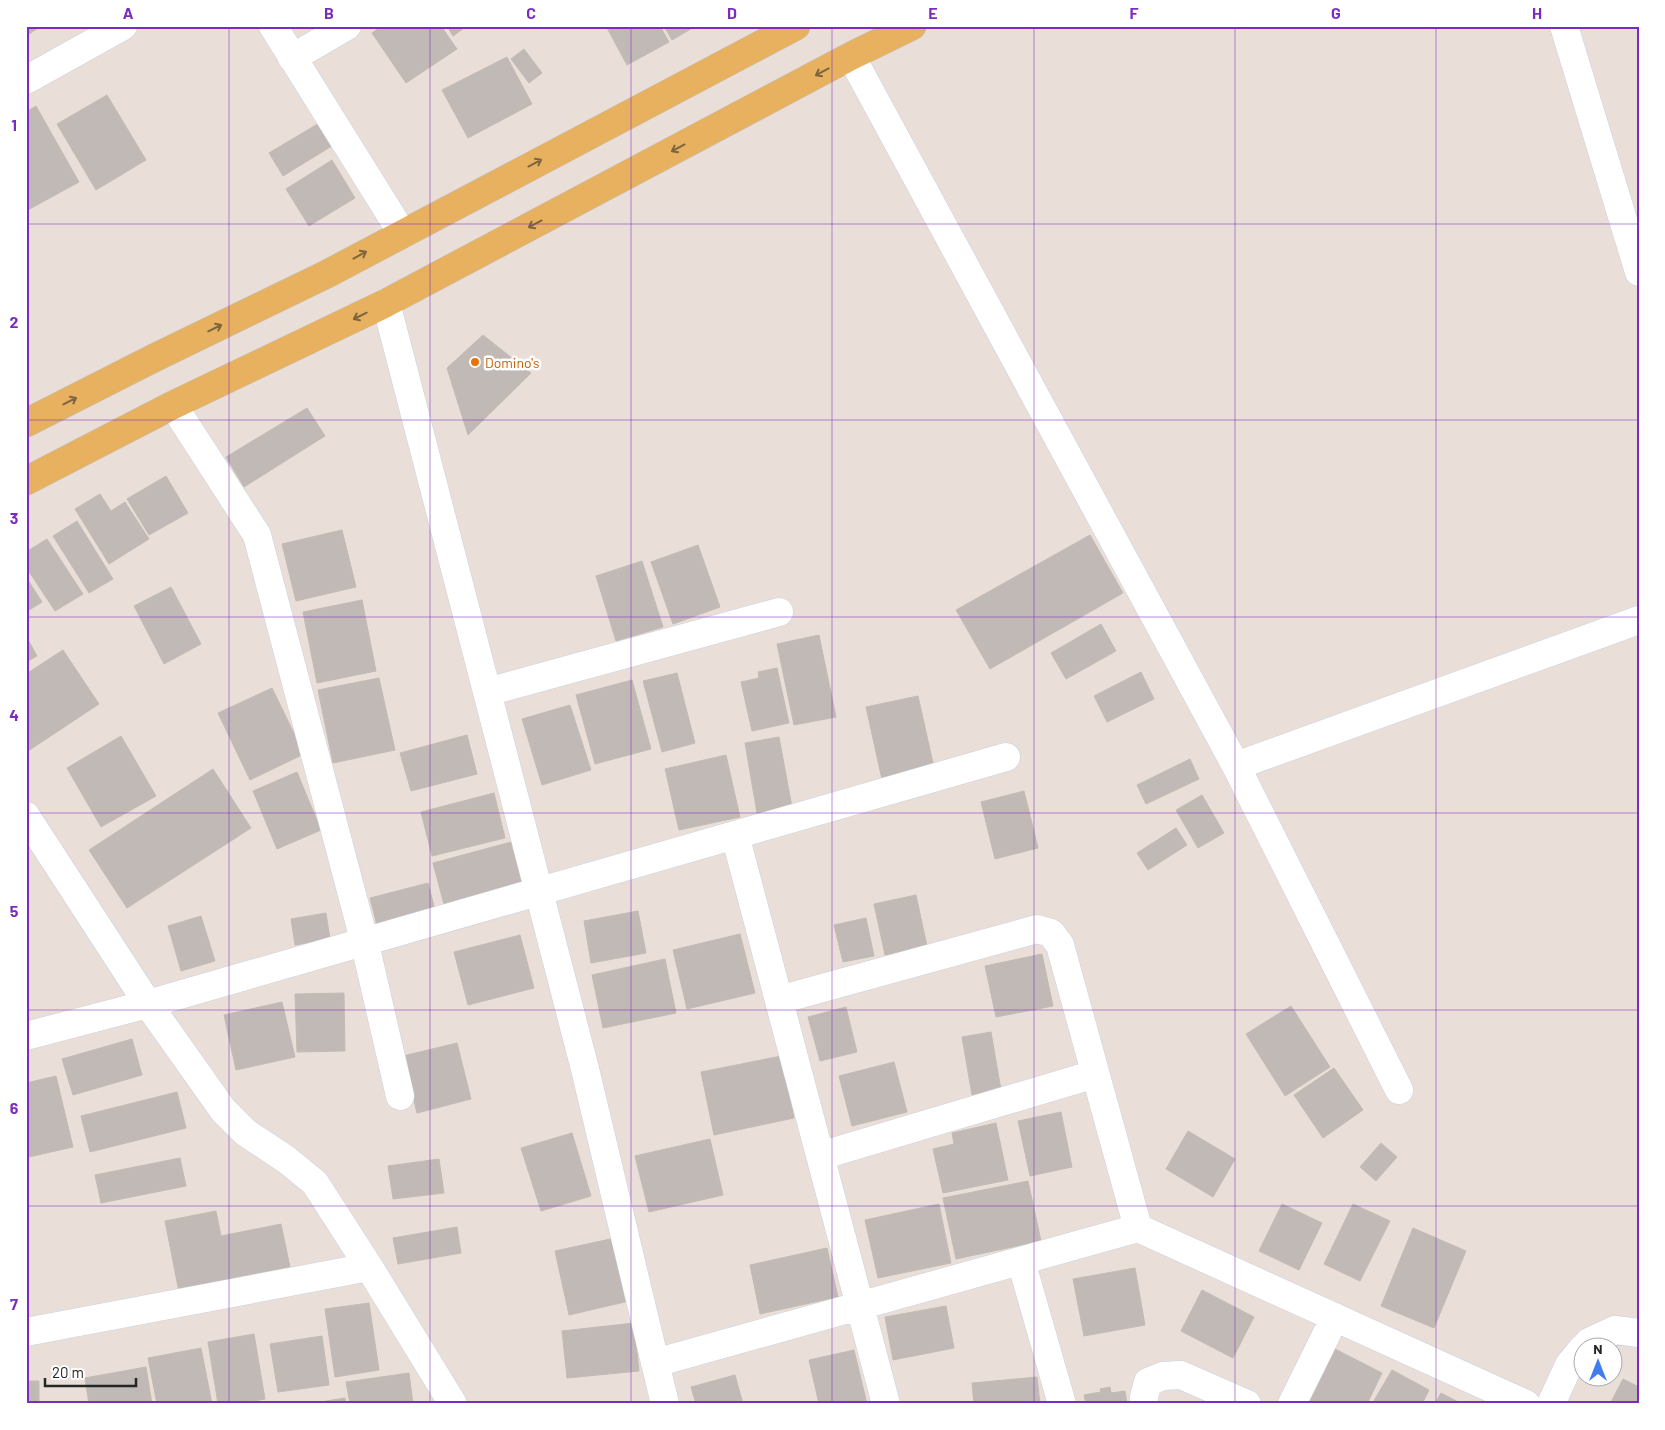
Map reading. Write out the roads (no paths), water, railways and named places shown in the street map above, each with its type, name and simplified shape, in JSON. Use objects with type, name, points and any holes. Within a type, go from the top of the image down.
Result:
[{"type":"main road","points":[[26,423],[327,274],[796,26]]},
{"type":"main road","points":[[26,481],[173,405],[386,303],[851,56],[912,26]]},
{"type":"street","points":[[26,80],[123,26]]},
{"type":"street","points":[[273,26],[402,233]]},
{"type":"street","points":[[292,58],[347,26]]},
{"type":"street","points":[[1564,26],[1639,272]]},
{"type":"street","points":[[851,56],[1236,766],[1399,1090]]},
{"type":"street","points":[[386,303],[585,1069],[665,1404]]},
{"type":"street","points":[[173,405],[258,535],[364,940],[400,1096]]},
{"type":"street","points":[[487,692],[779,612]]},
{"type":"street","points":[[1236,766],[1639,620]]},
{"type":"street","points":[[26,1036],[148,1004],[364,940],[1006,757]]},
{"type":"street","points":[[26,816],[148,1004],[223,1110],[245,1132],[287,1160],[315,1183],[453,1404]]},
{"type":"street","points":[[734,835],[886,1404]]},
{"type":"street","points":[[779,1000],[1037,929],[1051,933],[1060,945],[1138,1228]]},
{"type":"street","points":[[820,1156],[1096,1074]]},
{"type":"street","points":[[655,1363],[1138,1228],[1526,1404]]},
{"type":"street","points":[[1021,1261],[1062,1404]]},
{"type":"street","points":[[26,1332],[369,1267]]},
{"type":"street","points":[[1292,1404],[1335,1317]]},
{"type":"street","points":[[1598,1338],[1615,1330],[1639,1333]]},
{"type":"street","points":[[1551,1404],[1572,1361]]},
{"type":"street","points":[[1144,1404],[1148,1382],[1163,1376],[1181,1375],[1247,1404]]},
{"type":"place","name":"Domino's","points":[[475,362]]}]
